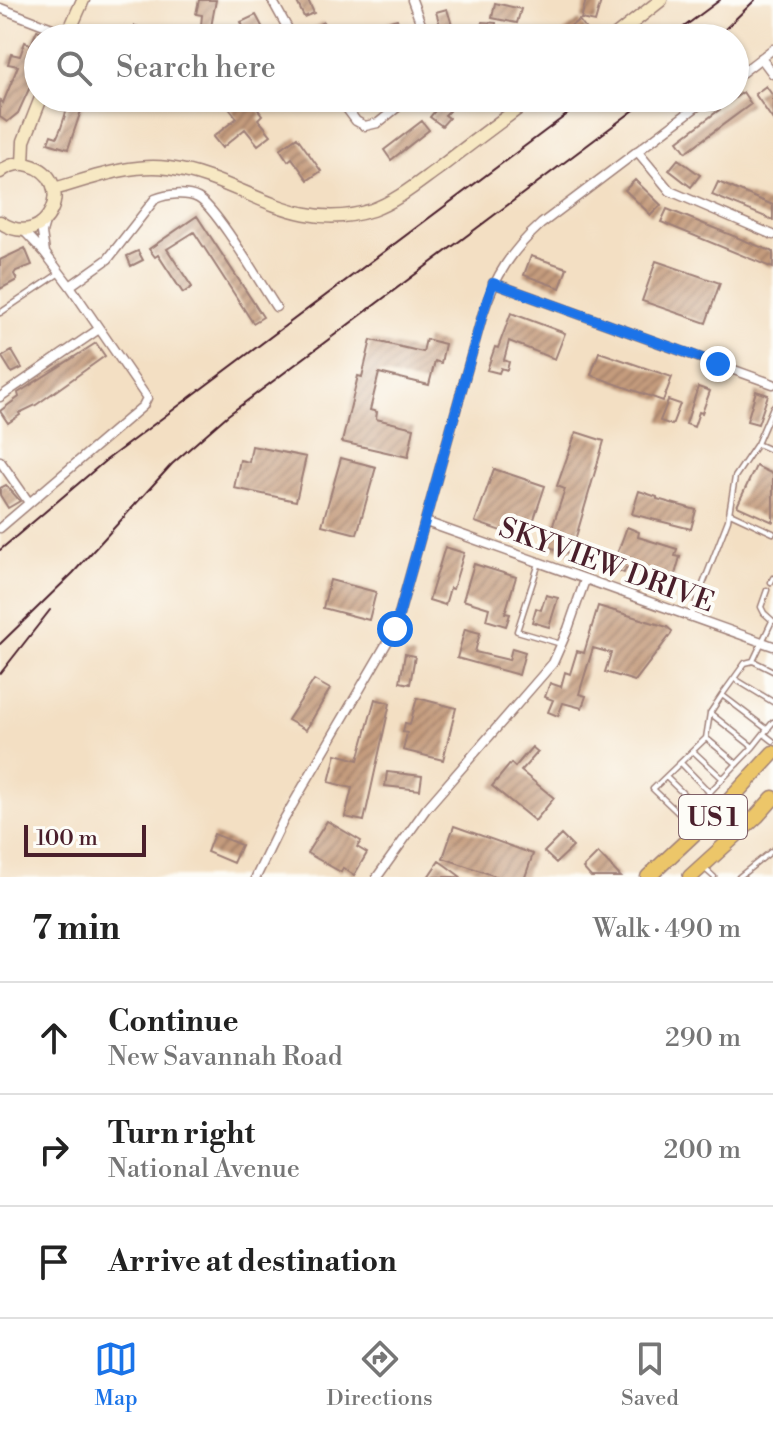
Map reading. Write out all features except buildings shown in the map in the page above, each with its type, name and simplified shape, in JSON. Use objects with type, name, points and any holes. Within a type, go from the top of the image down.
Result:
[{"type":"highway","name":"US 1","points":[[648,877],[698,832],[773,753]]},
{"type":"highway","name":"US 1","points":[[690,877],[708,872],[773,798]]},
{"type":"main road","points":[[75,24],[83,0]]},
{"type":"main road","points":[[631,24],[661,0]]},
{"type":"main road","points":[[23,164],[24,141],[35,112]]},
{"type":"main road","points":[[54,189],[125,170],[160,167],[197,174],[296,213],[316,217],[349,216],[395,199],[513,112]]},
{"type":"main road","points":[[0,172],[6,167],[23,164],[43,171],[54,189],[55,200],[40,225],[23,230],[0,222]]},
{"type":"street","points":[[272,0],[285,24]]},
{"type":"street","points":[[412,0],[421,24]]},
{"type":"street","points":[[0,8],[39,24]]},
{"type":"street","points":[[749,67],[773,49]]},
{"type":"street","points":[[761,58],[773,74]]},
{"type":"street","points":[[349,112],[365,126],[378,123],[392,112]]},
{"type":"street","points":[[256,877],[283,821],[395,629],[493,283],[511,254],[529,235],[689,112]]},
{"type":"street","points":[[637,151],[670,191],[773,235]]},
{"type":"street","points":[[70,286],[108,259],[126,240],[155,199],[181,194],[202,200],[216,216],[276,307]]},
{"type":"street","points":[[45,253],[42,233],[46,219]]},
{"type":"street","points":[[0,528],[143,406],[147,398],[70,286],[23,230]]},
{"type":"street","points":[[493,283],[773,384]]},
{"type":"street","points":[[0,397],[99,329]]},
{"type":"street","points":[[0,461],[28,501]]},
{"type":"street","name":"SKYVIEW DRIVE","points":[[426,522],[773,646]]},
{"type":"street","points":[[377,877],[407,832],[545,672],[562,644],[585,580]]},
{"type":"lane","points":[[0,313],[60,273]]},
{"type":"lane","points":[[691,617],[730,513],[735,477],[757,444],[773,407]]},
{"type":"lane","points":[[757,444],[773,451]]},
{"type":"lane","points":[[730,513],[773,533]]},
{"type":"lane","points":[[539,563],[517,631],[562,644]]},
{"type":"lane","points":[[753,661],[773,621],[761,607],[767,590]]},
{"type":"lane","points":[[698,832],[653,789],[706,738],[710,713],[745,663],[753,661],[773,671]]},
{"type":"lane","points":[[735,679],[773,702]]},
{"type":"lane","points":[[722,695],[773,741]]},
{"type":"lane","points":[[710,713],[753,747]]},
{"type":"lane","points":[[685,818],[773,722]]},
{"type":"lane","points":[[706,738],[737,764]]},
{"type":"lane","points":[[694,752],[722,778]]},
{"type":"lane","points":[[681,763],[709,792]]},
{"type":"lane","points":[[666,777],[696,806]]},
{"type":"lane","points":[[739,877],[773,850]]},
{"type":"railway","points":[[688,24],[720,0]]},
{"type":"railway","points":[[730,24],[755,0]]},
{"type":"railway","points":[[0,550],[105,461],[570,112]]},
{"type":"railway","points":[[0,644],[73,573],[172,464],[228,415],[631,112]]},
{"type":"railway","points":[[0,674],[50,610]]},
{"type":"route","points":[[395,629],[493,283],[718,364]]}]
